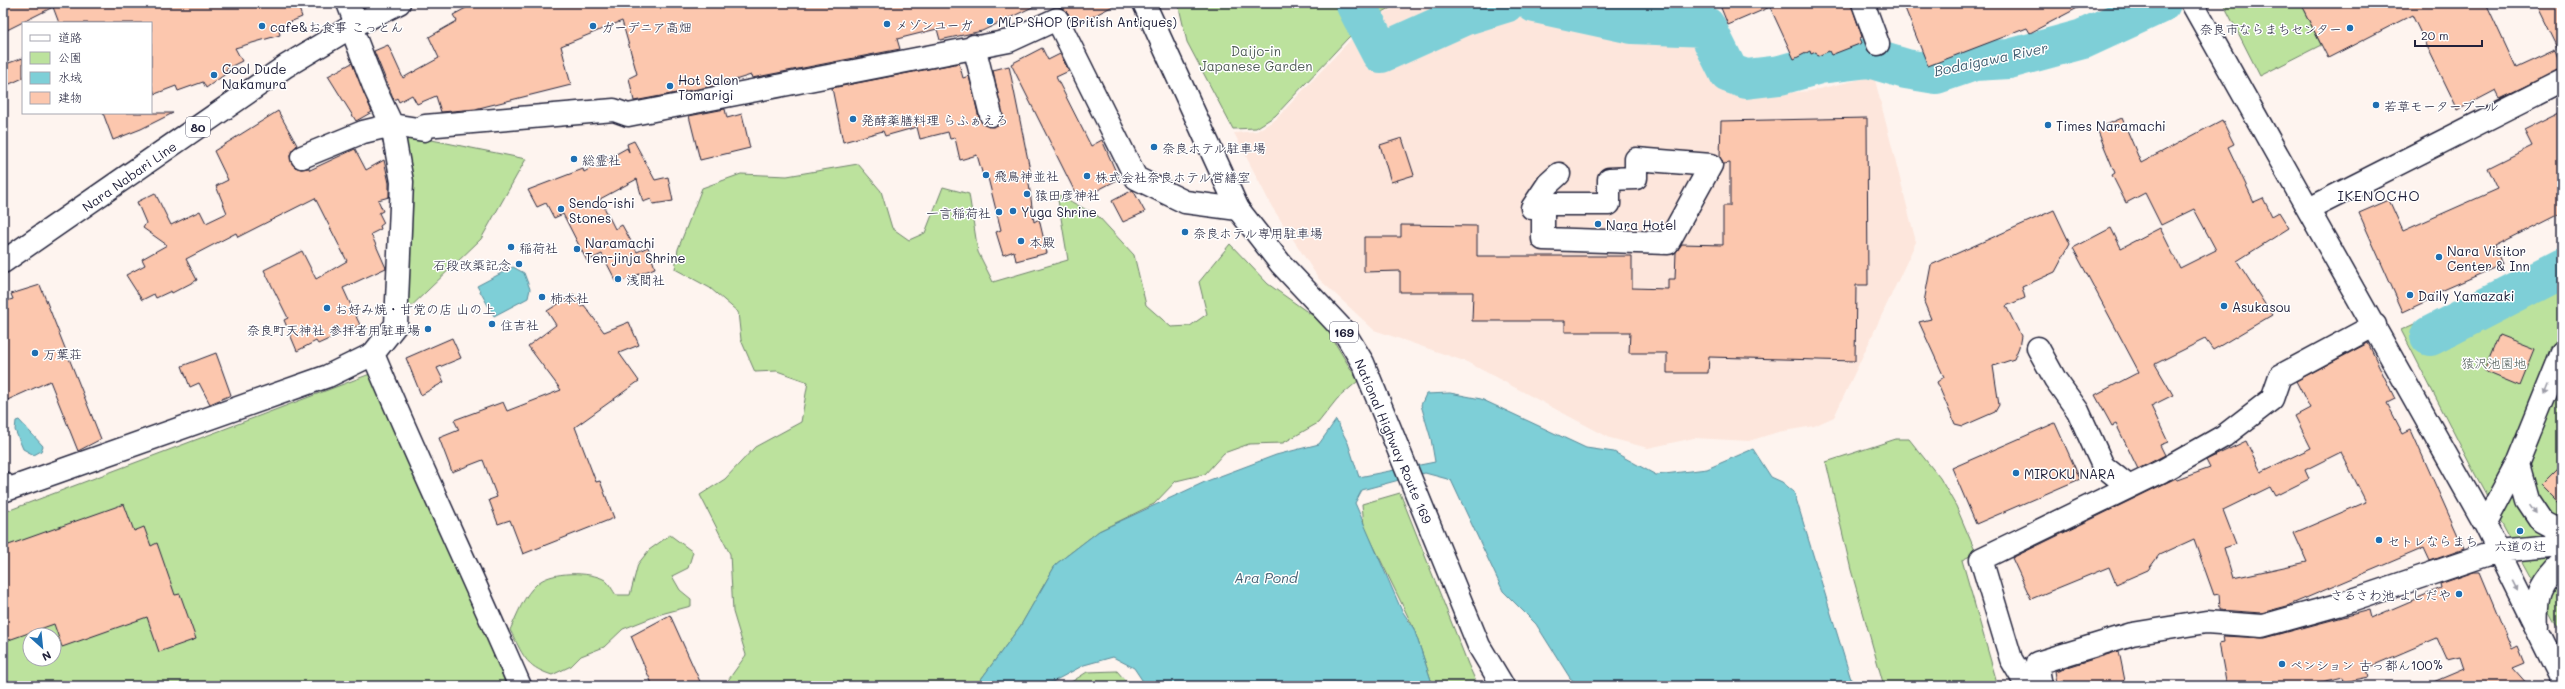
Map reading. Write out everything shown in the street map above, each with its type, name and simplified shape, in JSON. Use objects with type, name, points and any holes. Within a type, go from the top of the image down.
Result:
[{"type":"main road","points":[[3,483],[6,490],[328,376],[373,354],[396,325],[402,182],[392,125],[374,89],[353,25],[348,3]]},
{"type":"main road","name":"Nara Nabari Line","points":[[3,262],[286,66],[353,25],[399,3]]},
{"type":"main road","name":"National Highway Route 169","points":[[1144,3],[1238,209],[1281,264],[1343,330],[1363,363],[1479,646],[1503,686]]},
{"type":"main road","points":[[1863,3],[1878,44]]},
{"type":"main road","points":[[2192,3],[2375,325],[2485,524],[2560,676],[2561,686]]},
{"type":"main road","points":[[302,157],[363,132],[392,125],[424,130],[425,126],[614,110],[628,115],[818,79],[974,46],[1010,41],[1053,11],[1136,178],[1185,202],[1238,209]]},
{"type":"main road","points":[[974,46],[991,114]]},
{"type":"main road","points":[[2309,209],[2562,81]]},
{"type":"main road","points":[[1636,159],[1711,166],[1668,243],[1543,239],[1543,204],[1609,204],[1609,179],[1636,178],[1636,159]]},
{"type":"main road","points":[[1532,208],[1548,184],[1559,174]]},
{"type":"main road","points":[[2027,686],[2011,659],[1981,559],[2128,486],[2162,471],[2224,436],[2272,399],[2280,376],[2375,325]]},
{"type":"main road","points":[[2038,348],[2055,379],[2078,411],[2103,466],[2128,486]]},
{"type":"main road","points":[[2485,524],[2516,464],[2562,353]]},
{"type":"main road","points":[[373,354],[412,448],[464,556],[520,686]]},
{"type":"main road","points":[[2516,464],[2527,500],[2541,521],[2562,532]]},
{"type":"main road","points":[[2041,686],[2037,663],[2132,634],[2206,622],[2262,626],[2338,605],[2498,551],[2562,545]]},
{"type":"main road","points":[[2539,633],[2536,604],[2547,579],[2562,563]]},
{"type":"shaded area","name":"Nara Hotel","points":[[1405,3],[1686,3],[1728,84],[1760,95],[1810,91],[1874,76],[1916,242],[1834,417],[1814,426],[1778,432],[1749,441],[1694,438],[1648,448],[1610,438],[1467,362],[1374,330],[1319,279],[1272,207],[1234,133],[1257,131],[1276,119],[1369,20]]},
{"type":"green space","name":"Daijo-in Japanese Garden","points":[[1178,3],[1400,3],[1369,19],[1348,38],[1275,116],[1256,128],[1233,129],[1187,42]]},
{"type":"green space","points":[[2223,3],[2300,3],[2321,45],[2260,76]]},
{"type":"green space","points":[[402,134],[526,159],[481,239],[400,317]]},
{"type":"green space","points":[[858,164],[881,191],[892,228],[909,240],[925,233],[943,187],[969,194],[978,252],[993,282],[1068,260],[1057,194],[1098,216],[1134,255],[1146,305],[1171,327],[1190,326],[1207,314],[1199,282],[1230,244],[1268,284],[1323,323],[1358,381],[1337,399],[1318,423],[1283,443],[1249,444],[1224,453],[1205,474],[1176,481],[1154,504],[1099,531],[1056,564],[1021,625],[976,686],[724,686],[746,655],[733,612],[730,554],[700,495],[725,479],[755,447],[801,422],[808,382],[777,371],[755,372],[741,340],[738,312],[710,288],[675,269],[678,249],[702,188],[741,174],[787,176]]},
{"type":"green space","name":"猿沢池園地","points":[[2562,257],[2562,633],[2475,474],[2401,330]]},
{"type":"green space","points":[[370,374],[489,636],[506,686],[3,686],[3,503],[10,510]]},
{"type":"green space","points":[[1896,439],[1909,439],[1940,478],[1956,506],[1976,553],[1962,560],[1998,686],[1884,686],[1851,570],[1826,462]]},
{"type":"green space","points":[[1400,493],[1478,686],[1433,686],[1414,629],[1364,526],[1362,504]]},
{"type":"green space","points":[[670,535],[693,552],[688,568],[672,576],[680,590],[691,599],[691,606],[661,614],[623,629],[604,647],[581,656],[571,666],[552,675],[535,668],[525,658],[510,630],[525,599],[537,584],[543,580],[560,575],[590,575],[605,580],[616,595],[630,595],[638,564],[649,550]]},
{"type":"green space","points":[[1117,671],[1130,686],[1065,686],[1087,672]]},
{"type":"water","points":[[1289,3],[1360,3],[1346,6]]},
{"type":"water","points":[[513,267],[524,273],[530,289],[528,298],[494,316],[477,286]]},
{"type":"water","name":"Ara Pond","points":[[1450,393],[1481,399],[1586,448],[1614,452],[1656,475],[1707,469],[1753,449],[1771,477],[1782,482],[1794,492],[1853,686],[1580,686],[1570,678],[1536,624],[1503,591],[1451,480],[1425,473],[1362,490],[1355,503],[1401,609],[1414,629],[1433,686],[1146,686],[1134,668],[1113,657],[1084,665],[1045,686],[976,686],[1021,625],[1056,564],[1099,531],[1207,481],[1276,455],[1319,444],[1336,420],[1348,443],[1359,477],[1435,462],[1431,439],[1421,405],[1426,394]]},
{"type":"water","points":[[19,420],[43,446],[41,451],[34,455],[23,449],[15,430],[16,421]]},
{"type":"building","points":[[3,3],[297,3],[302,17],[278,27],[280,35],[235,48],[242,61],[226,69],[227,73],[206,88],[203,82],[178,91],[176,86],[155,94],[152,86],[152,22],[59,22],[53,7],[3,32]]},
{"type":"building","points":[[475,3],[1041,3],[982,31],[940,40],[937,29],[897,39],[900,49],[752,78],[751,75],[719,85],[634,101],[629,78],[637,74],[622,21],[561,46],[571,85],[475,109],[441,112],[436,96],[417,104],[412,95],[399,102],[397,98],[394,100],[374,51],[388,45],[403,78],[439,58],[429,37],[457,21],[453,15]]},
{"type":"building","points":[[1055,3],[1119,3],[1074,26],[1068,13]]},
{"type":"building","points":[[1719,3],[1851,3],[1862,37],[1860,38],[1862,43],[1831,55],[1829,51],[1818,56],[1816,52],[1811,54],[1810,51],[1794,59],[1770,7],[1728,25]]},
{"type":"building","points":[[1903,3],[2087,3],[2030,33],[2027,28],[1928,66]]},
{"type":"building","points":[[2300,3],[2486,3],[2516,68],[2555,50],[2562,69],[2500,98],[2496,90],[2458,110],[2412,15],[2328,58]]},
{"type":"building","points":[[2536,3],[2562,3],[2562,56]]},
{"type":"building","points":[[1042,48],[1048,60],[1060,54],[1069,71],[1056,77],[1091,146],[1102,140],[1119,179],[1079,200],[1011,64]]},
{"type":"building","points":[[22,58],[22,78],[3,87],[3,65]]},
{"type":"building","points":[[352,63],[372,112],[356,121],[328,76]]},
{"type":"building","points":[[959,63],[963,78],[969,76],[979,118],[988,127],[999,124],[1003,118],[993,70],[1009,66],[1031,175],[1028,176],[1034,222],[1039,219],[1047,253],[1016,261],[1014,251],[1003,255],[996,232],[1001,230],[988,178],[984,179],[977,155],[960,160],[955,138],[950,139],[948,132],[920,139],[917,127],[885,136],[883,131],[843,142],[832,88]]},
{"type":"building","points":[[725,109],[727,118],[742,114],[750,148],[700,160],[689,116]]},
{"type":"building","points":[[278,111],[297,145],[290,156],[295,167],[301,169],[309,168],[310,170],[355,149],[366,170],[384,160],[389,183],[389,197],[378,200],[383,211],[379,213],[384,223],[380,226],[381,229],[371,234],[386,268],[343,288],[360,325],[318,344],[316,341],[297,351],[284,320],[288,318],[264,270],[302,251],[316,279],[347,261],[315,198],[238,237],[236,233],[186,259],[197,280],[172,293],[171,291],[156,298],[154,294],[142,300],[126,275],[145,265],[142,259],[167,245],[143,228],[146,223],[137,202],[155,193],[171,225],[200,211],[206,223],[227,213],[216,186],[228,180],[214,151]]},
{"type":"building","points":[[2562,111],[2562,212],[2495,246],[2503,264],[2432,295],[2433,298],[2403,312],[2359,213],[2389,200],[2403,231],[2498,189],[2488,168],[2532,146],[2524,130]]},
{"type":"building","points":[[173,113],[141,129],[113,140],[103,114]]},
{"type":"building","points":[[1867,118],[1868,285],[1856,285],[1855,361],[1709,357],[1708,373],[1667,373],[1667,353],[1629,353],[1630,332],[1565,332],[1565,321],[1472,321],[1473,292],[1400,292],[1400,271],[1364,272],[1364,237],[1401,237],[1401,225],[1477,226],[1477,256],[1632,256],[1632,288],[1668,289],[1668,279],[1675,279],[1676,252],[1682,244],[1723,245],[1723,206],[1730,206],[1730,163],[1723,164],[1720,157],[1721,121]]},
{"type":"building","points":[[2122,118],[2141,163],[2222,120],[2234,144],[2228,147],[2254,202],[2263,198],[2272,216],[2279,212],[2289,228],[2237,261],[2272,315],[2213,350],[2205,339],[2155,364],[2173,395],[2151,406],[2168,442],[2160,445],[2165,455],[2138,469],[2116,424],[2112,426],[2095,395],[2139,372],[2073,248],[2111,228],[2121,248],[2160,228],[2180,268],[2216,250],[2194,209],[2161,225],[2145,193],[2126,203],[2112,175],[2115,173],[2097,129]]},
{"type":"building","points":[[1402,138],[1414,175],[1391,182],[1380,145]]},
{"type":"building","points":[[634,141],[655,180],[668,177],[673,201],[653,204],[651,199],[643,202],[637,179],[600,199],[615,229],[622,225],[637,252],[648,247],[655,268],[617,283],[602,254],[587,261],[563,214],[554,218],[546,203],[537,207],[528,190],[583,169],[584,172],[627,148],[629,152],[627,144]]},
{"type":"building","points":[[1133,190],[1145,212],[1123,222],[1112,201]]},
{"type":"building","points":[[2054,210],[2070,244],[2055,272],[2022,287],[2025,298],[2006,306],[2021,336],[2019,347],[2014,359],[1993,366],[1999,405],[1995,412],[1963,426],[1955,424],[1937,382],[1944,377],[1919,322],[1931,319],[1924,302],[1931,265]]},
{"type":"building","name":"万葉荘","points":[[40,285],[101,439],[78,451],[50,381],[3,402],[3,302],[13,299],[11,294]]},
{"type":"building","points":[[574,294],[581,307],[584,305],[604,332],[629,322],[639,345],[619,353],[639,381],[575,427],[596,482],[600,481],[614,518],[523,554],[510,520],[498,524],[489,500],[497,497],[483,460],[452,472],[439,438],[459,430],[454,420],[503,402],[507,411],[561,390],[528,346],[556,325],[547,311]]},
{"type":"building","points":[[2499,335],[2535,349],[2520,386],[2484,371]]},
{"type":"building","points":[[452,338],[461,358],[437,368],[444,382],[421,395],[406,358]]},
{"type":"building","points":[[2368,343],[2395,399],[2387,403],[2403,434],[2411,430],[2464,549],[2430,561],[2424,548],[2287,606],[2261,613],[2220,610],[2219,594],[2214,595],[2194,539],[2159,555],[2148,570],[2116,584],[2109,567],[2031,599],[2012,558],[2176,478],[2177,480],[2210,468],[2206,460],[2246,441],[2261,472],[2311,448],[2295,416],[2310,408],[2296,381]],"holes":[[[2341,452],[2366,502],[2294,533],[2307,562],[2233,578],[2224,548],[2236,544],[2223,510],[2270,487],[2275,496],[2309,479],[2305,470]]]},
{"type":"building","points":[[216,353],[231,395],[210,404],[199,383],[190,387],[182,366]]},
{"type":"building","name":"MIROKU NARA","points":[[2055,423],[2080,479],[1976,524],[1952,468]]},
{"type":"building","points":[[2562,463],[2562,507],[2540,485]]},
{"type":"building","points":[[124,504],[134,531],[144,527],[151,546],[157,543],[175,595],[180,594],[196,639],[159,652],[147,617],[62,647],[62,627],[55,627],[54,624],[46,627],[22,627],[22,635],[3,642],[3,547]]},
{"type":"building","points":[[2474,572],[2480,572],[2512,649],[2518,646],[2525,663],[2513,668],[2529,686],[2424,686],[2464,669],[2460,657],[2447,660],[2437,638],[2367,668],[2369,677],[2344,682],[2343,677],[2305,686],[2227,686],[2219,643],[2224,642],[2223,636],[2265,638],[2369,610],[2371,618],[2441,588],[2440,584]]},
{"type":"building","points":[[670,615],[702,686],[653,686],[631,636]]},
{"type":"building","points":[[2119,651],[2126,686],[2065,686],[2064,681],[2057,683],[2055,671]]},
{"type":"waterway","name":"Bodaigawa River","points":[[1356,5],[1381,53],[1463,16],[1505,3]]},
{"type":"waterway","name":"Bodaigawa River","points":[[1535,3],[1632,24],[1706,27],[1729,73],[1746,79],[1780,75],[1820,64],[1869,58],[1906,69],[1936,74],[1974,61],[2009,59],[2083,39],[2161,3]]},
{"type":"waterway","points":[[1693,3],[1706,27]]},
{"type":"waterway","name":"Bodaigawa River","points":[[2430,336],[2562,268]]},
{"type":"place","name":"MLP SHOP (British Antiques)","points":[[990,21]]},
{"type":"place","name":"メゾンユーガ","points":[[887,24]]},
{"type":"place","name":"cafe&お食事 こっとん","points":[[262,26]]},
{"type":"place","name":"ガーデニア高畑","points":[[593,26]]},
{"type":"place","name":"奈良市ならまちセンター","points":[[2350,28]]},
{"type":"place","name":"Cool Dude Nakamura","points":[[214,75]]},
{"type":"place","name":"Hot Salon Tomarigi","points":[[670,86]]},
{"type":"place","name":"若草モータープール","points":[[2376,105]]},
{"type":"place","name":"発酵薬膳料理 らふぁえろ","points":[[853,119]]},
{"type":"place","name":"Times Naramachi","points":[[2048,125]]},
{"type":"place","name":"奈良ホテル駐車場","points":[[1154,147]]},
{"type":"place","name":"総霊社","points":[[574,159]]},
{"type":"place","name":"飛鳥神並社","points":[[986,175]]},
{"type":"place","name":"株式会社奈良ホテル営繕室","points":[[1087,176]]},
{"type":"place","name":"猿田彦神社","points":[[1027,194]]},
{"type":"place","name":"Sendo-ishi Stones","points":[[561,209]]},
{"type":"place","name":"Yuga Shrine","points":[[1013,211]]},
{"type":"place","name":"一言稲荷社","points":[[999,212]]},
{"type":"place","name":"Nara Hotel","points":[[1598,224]]},
{"type":"place","name":"奈良ホテル専用駐車場","points":[[1185,232]]},
{"type":"place","name":"本殿","points":[[1021,241]]},
{"type":"place","name":"稲荷社","points":[[511,247]]},
{"type":"place","name":"Naramachi Ten-jinja Shrine","points":[[577,249]]},
{"type":"place","name":"Nara Visitor Center & Inn","points":[[2439,257]]},
{"type":"place","name":"石段改築記念","points":[[519,264]]},
{"type":"place","name":"浅間社","points":[[618,279]]},
{"type":"place","name":"Daily Yamazaki","points":[[2410,295]]},
{"type":"place","name":"柿本社","points":[[542,297]]},
{"type":"place","name":"Asukasou","points":[[2224,306]]},
{"type":"place","name":"お好み焼・甘党の店 山の上","points":[[327,308]]},
{"type":"place","name":"住吉社","points":[[492,324]]},
{"type":"place","name":"奈良町天神社 参拝者用駐車場","points":[[428,329]]},
{"type":"place","name":"万葉荘","points":[[35,353]]},
{"type":"place","name":"MIROKU NARA","points":[[2016,473]]},
{"type":"place","name":"六道の辻","points":[[2520,531]]},
{"type":"place","name":"セトレならまち","points":[[2379,540]]},
{"type":"place","name":"さるさわ池 よしだや","points":[[2459,594]]},
{"type":"place","name":"ペンション 古っ都ん100%","points":[[2282,664]]},
{"type":"district","name":"IKENOCHO","points":[[2379,195]]}]
